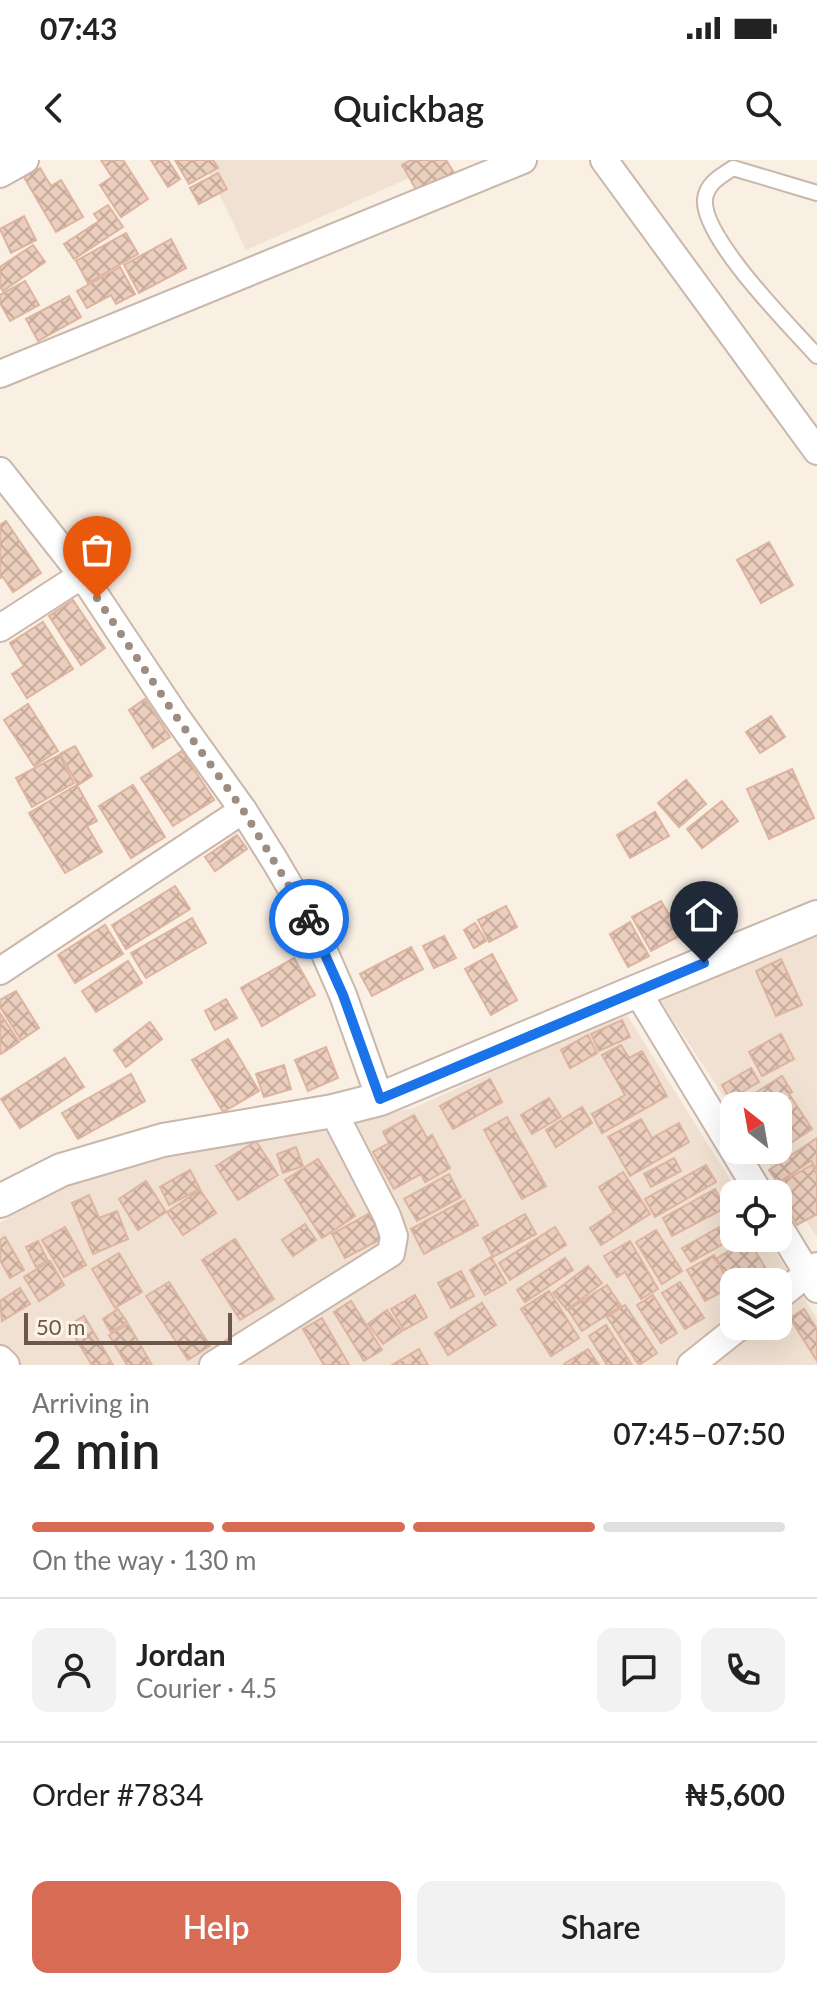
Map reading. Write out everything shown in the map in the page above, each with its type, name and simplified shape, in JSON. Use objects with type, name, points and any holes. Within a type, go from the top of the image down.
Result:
[{"type":"street","points":[[0,174],[25,160]]},
{"type":"street","points":[[0,374],[523,160]]},
{"type":"street","points":[[604,160],[817,451]]},
{"type":"street","points":[[0,471],[82,575],[175,715],[243,810],[312,924],[343,995],[380,1099]]},
{"type":"street","points":[[0,628],[82,575]]},
{"type":"street","points":[[0,971],[243,810]]},
{"type":"street","points":[[0,1201],[61,1170],[163,1140],[333,1111],[380,1099],[817,917]]},
{"type":"street","points":[[637,991],[752,1180]]},
{"type":"street","points":[[213,1365],[391,1253],[394,1236],[387,1216],[333,1111]]},
{"type":"street","points":[[792,1245],[814,1276],[792,1289]]},
{"type":"street","points":[[691,1365],[722,1340]]},
{"type":"street","points":[[0,1359],[6,1365]]},
{"type":"lane","points":[[817,193],[733,168],[714,180],[705,199],[709,222],[742,273],[817,356]]},
{"type":"shaded area","points":[[203,160],[450,160],[246,250]]},
{"type":"shaded area","points":[[817,936],[817,1237],[792,1200],[792,1180],[779,1180],[768,1164],[792,1164],[792,1092],[721,1092],[658,997]]},
{"type":"shaded area","points":[[625,1012],[730,1180],[720,1180],[720,1252],[776,1252],[786,1268],[720,1268],[720,1340],[792,1340],[792,1278],[817,1319],[817,1365],[0,1365],[0,1223],[85,1169],[414,1108]]},
{"type":"building","points":[[101,160],[123,160],[148,199],[121,217],[100,185],[112,177]]},
{"type":"building","points":[[151,160],[168,160],[180,179],[168,187]]},
{"type":"building","points":[[175,160],[213,160],[218,168],[189,184]]},
{"type":"building","points":[[411,160],[446,160],[454,173],[418,193],[402,165]]},
{"type":"building","points":[[40,168],[51,186],[61,180],[83,217],[56,232],[24,177]]},
{"type":"building","points":[[218,173],[227,189],[199,204],[190,188]]},
{"type":"building","points":[[108,205],[123,227],[74,259],[64,244],[99,221],[94,214]]},
{"type":"building","points":[[24,216],[36,240],[11,253],[0,229]]},
{"type":"building","points":[[126,233],[138,254],[88,283],[76,261]]},
{"type":"building","points":[[171,239],[186,268],[139,293],[124,265]]},
{"type":"building","points":[[33,245],[45,262],[3,291],[0,287],[0,267]]},
{"type":"building","points":[[120,267],[135,294],[116,304],[111,295],[87,308],[77,291]]},
{"type":"building","points":[[25,281],[39,305],[10,321],[0,303],[0,295]]},
{"type":"building","points":[[69,296],[81,317],[38,341],[26,319]]},
{"type":"building","points":[[6,521],[41,573],[13,592],[3,577],[0,578],[0,525]]},
{"type":"building","points":[[769,542],[793,585],[761,603],[737,560]]},
{"type":"building","points":[[73,600],[105,648],[81,665],[49,616]]},
{"type":"building","points":[[43,622],[73,669],[27,698],[12,674],[24,666],[10,643]]},
{"type":"building","points":[[145,699],[170,737],[153,748],[129,710]]},
{"type":"building","points":[[28,704],[58,751],[34,766],[4,720]]},
{"type":"building","points":[[771,716],[785,737],[760,753],[746,732]]},
{"type":"building","points":[[75,746],[92,776],[78,785],[60,754]]},
{"type":"building","points":[[182,751],[214,800],[173,826],[141,778]]},
{"type":"building","points":[[59,755],[74,783],[32,807],[16,778]]},
{"type":"building","points":[[792,769],[814,818],[769,839],[747,789]]},
{"type":"building","points":[[686,780],[706,804],[679,827],[658,803]]},
{"type":"building","points":[[77,785],[97,821],[87,826],[102,852],[65,873],[29,813]]},
{"type":"building","points":[[133,785],[165,837],[131,858],[99,806]]},
{"type":"building","points":[[722,801],[738,821],[702,848],[687,829]]},
{"type":"building","points":[[655,812],[669,836],[630,858],[617,835]]},
{"type":"building","points":[[237,835],[247,849],[215,871],[205,857]]},
{"type":"building","points":[[175,886],[190,909],[126,949],[112,925]]},
{"type":"building","points":[[708,890],[723,915],[685,938],[670,913]]},
{"type":"building","points":[[661,901],[681,935],[651,951],[632,917]]},
{"type":"building","points":[[506,906],[517,927],[489,942],[478,920]]},
{"type":"building","points":[[192,918],[206,943],[146,978],[131,953]]},
{"type":"building","points":[[630,922],[649,956],[628,967],[610,934]]},
{"type":"building","points":[[475,923],[486,941],[474,948],[464,930]]},
{"type":"building","points":[[105,925],[123,954],[75,983],[58,955]]},
{"type":"building","points":[[444,936],[456,958],[434,968],[423,946]]},
{"type":"building","points":[[411,947],[423,969],[372,996],[360,974]]},
{"type":"building","points":[[492,954],[517,1000],[491,1015],[465,969]]},
{"type":"building","points":[[294,958],[315,995],[262,1026],[241,988]]},
{"type":"building","points":[[781,959],[802,1005],[776,1016],[756,971]]},
{"type":"building","points":[[128,961],[142,983],[96,1012],[82,991]]},
{"type":"building","points":[[16,991],[39,1028],[21,1040],[0,1007],[0,1000]]},
{"type":"building","points":[[226,999],[237,1018],[215,1030],[205,1011]]},
{"type":"building","points":[[0,1013],[19,1042],[1,1054],[0,1053]]},
{"type":"building","points":[[622,1020],[630,1037],[599,1051],[591,1034]]},
{"type":"building","points":[[150,1022],[162,1039],[126,1067],[114,1050]]},
{"type":"building","points":[[781,1034],[794,1059],[762,1076],[749,1052]]},
{"type":"building","points":[[588,1035],[597,1053],[570,1068],[561,1050]]},
{"type":"building","points":[[228,1039],[259,1091],[223,1112],[192,1060]]},
{"type":"building","points":[[621,1045],[629,1058],[642,1051],[667,1096],[602,1133],[592,1114],[625,1095],[602,1055]]},
{"type":"building","points":[[326,1047],[338,1078],[308,1091],[295,1060]]},
{"type":"building","points":[[65,1058],[84,1087],[20,1128],[1,1099]]},
{"type":"building","points":[[284,1065],[291,1089],[264,1097],[256,1074]]},
{"type":"building","points":[[751,1068],[759,1082],[742,1092],[726,1092],[722,1085]]},
{"type":"building","points":[[131,1074],[145,1101],[78,1139],[62,1113]]},
{"type":"building","points":[[782,1076],[792,1092],[757,1092]]},
{"type":"building","points":[[490,1079],[502,1102],[453,1129],[440,1106]]},
{"type":"building","points":[[549,1098],[561,1117],[532,1134],[521,1115]]},
{"type":"building","points":[[792,1099],[812,1129],[792,1142]]},
{"type":"building","points":[[582,1107],[592,1123],[556,1147],[546,1130]]},
{"type":"building","points":[[414,1115],[427,1138],[432,1135],[450,1168],[425,1182],[421,1174],[394,1189],[373,1152],[389,1143],[383,1132]]},
{"type":"building","points":[[507,1117],[546,1186],[522,1199],[484,1130]]},
{"type":"building","points":[[641,1119],[652,1138],[679,1123],[689,1142],[630,1176],[608,1137]]},
{"type":"building","points":[[817,1138],[817,1170],[811,1161],[782,1180],[776,1180],[769,1170],[778,1164],[792,1164],[792,1155]]},
{"type":"building","points":[[256,1141],[278,1175],[238,1200],[216,1166]]},
{"type":"building","points":[[296,1147],[303,1166],[283,1173],[277,1154]]},
{"type":"building","points":[[674,1158],[681,1171],[651,1187],[644,1174]]},
{"type":"building","points":[[318,1159],[355,1216],[322,1238],[285,1180]]},
{"type":"building","points":[[706,1165],[716,1182],[655,1217],[645,1199]]},
{"type":"building","points":[[812,1165],[817,1175],[817,1214],[797,1225],[792,1216],[792,1180],[786,1180]]},
{"type":"building","points":[[190,1170],[200,1189],[169,1205],[160,1187]]},
{"type":"building","points":[[623,1172],[650,1214],[601,1245],[590,1228],[614,1212],[599,1187]]},
{"type":"building","points":[[449,1174],[461,1197],[417,1221],[404,1199]]},
{"type":"building","points":[[146,1181],[166,1212],[138,1230],[119,1199]]},
{"type":"building","points":[[715,1189],[720,1198],[720,1211],[672,1236],[663,1218]]},
{"type":"building","points":[[200,1190],[216,1213],[183,1235],[167,1212]]},
{"type":"building","points":[[89,1195],[99,1218],[117,1211],[128,1239],[93,1254],[72,1203]]},
{"type":"building","points":[[464,1200],[478,1225],[424,1254],[411,1229]]},
{"type":"building","points":[[370,1213],[383,1238],[345,1258],[332,1234]]},
{"type":"building","points":[[525,1214],[536,1234],[493,1257],[483,1238]]},
{"type":"building","points":[[305,1224],[316,1240],[293,1256],[282,1240]]},
{"type":"building","points":[[65,1227],[86,1265],[64,1277],[42,1240]]},
{"type":"building","points":[[555,1227],[566,1245],[510,1280],[499,1263]]},
{"type":"building","points":[[720,1227],[720,1246],[691,1262],[682,1248]]},
{"type":"building","points":[[656,1230],[682,1271],[662,1284],[636,1242]]},
{"type":"building","points":[[5,1237],[24,1270],[10,1278],[0,1260],[0,1240]]},
{"type":"building","points":[[235,1239],[274,1299],[240,1320],[202,1260]]},
{"type":"building","points":[[38,1241],[48,1261],[36,1267],[26,1247]]},
{"type":"building","points":[[630,1241],[658,1289],[641,1299],[625,1272],[617,1277],[604,1256]]},
{"type":"building","points":[[727,1252],[756,1252],[766,1268],[721,1268],[716,1259]]},
{"type":"building","points":[[119,1253],[142,1292],[115,1308],[92,1269]]},
{"type":"building","points":[[714,1255],[721,1268],[720,1293],[705,1301],[687,1270]]},
{"type":"building","points":[[491,1257],[506,1283],[485,1295],[470,1270]]},
{"type":"building","points":[[565,1258],[573,1270],[525,1302],[517,1290]]},
{"type":"building","points":[[50,1261],[64,1285],[39,1301],[24,1277]]},
{"type":"building","points":[[588,1266],[602,1283],[567,1310],[553,1293]]},
{"type":"building","points":[[461,1271],[474,1296],[451,1308],[438,1283]]},
{"type":"building","points":[[169,1282],[210,1346],[188,1360],[146,1296]]},
{"type":"building","points":[[680,1282],[704,1318],[685,1329],[662,1293]]},
{"type":"building","points":[[607,1285],[621,1306],[582,1331],[568,1310]]},
{"type":"building","points":[[20,1288],[30,1304],[2,1321],[0,1301]]},
{"type":"building","points":[[549,1291],[579,1338],[551,1356],[521,1309]]},
{"type":"building","points":[[415,1295],[427,1317],[404,1330],[391,1309]]},
{"type":"building","points":[[653,1295],[677,1333],[661,1343],[637,1305]]},
{"type":"building","points":[[351,1301],[382,1350],[364,1361],[334,1312]]},
{"type":"building","points":[[482,1303],[496,1325],[448,1355],[435,1333]]},
{"type":"building","points":[[625,1305],[657,1353],[639,1365],[607,1317]]},
{"type":"building","points":[[118,1309],[127,1322],[111,1332],[103,1319]]},
{"type":"building","points":[[804,1309],[817,1329],[817,1361],[792,1321],[792,1317]]},
{"type":"building","points":[[387,1310],[402,1331],[383,1344],[368,1324]]},
{"type":"building","points":[[84,1316],[113,1365],[92,1365],[68,1326]]},
{"type":"building","points":[[322,1318],[349,1365],[324,1365],[303,1329]]},
{"type":"building","points":[[128,1324],[152,1365],[127,1365],[109,1335]]},
{"type":"building","points":[[606,1325],[632,1365],[607,1365],[589,1336]]},
{"type":"building","points":[[419,1349],[428,1365],[392,1365]]},
{"type":"building","points":[[588,1349],[599,1365],[564,1365],[564,1364]]},
{"type":"way so far","points":[[97,598],[243,810],[309,919]]},
{"type":"route","points":[[309,919],[343,995],[380,1099],[704,963]]}]
